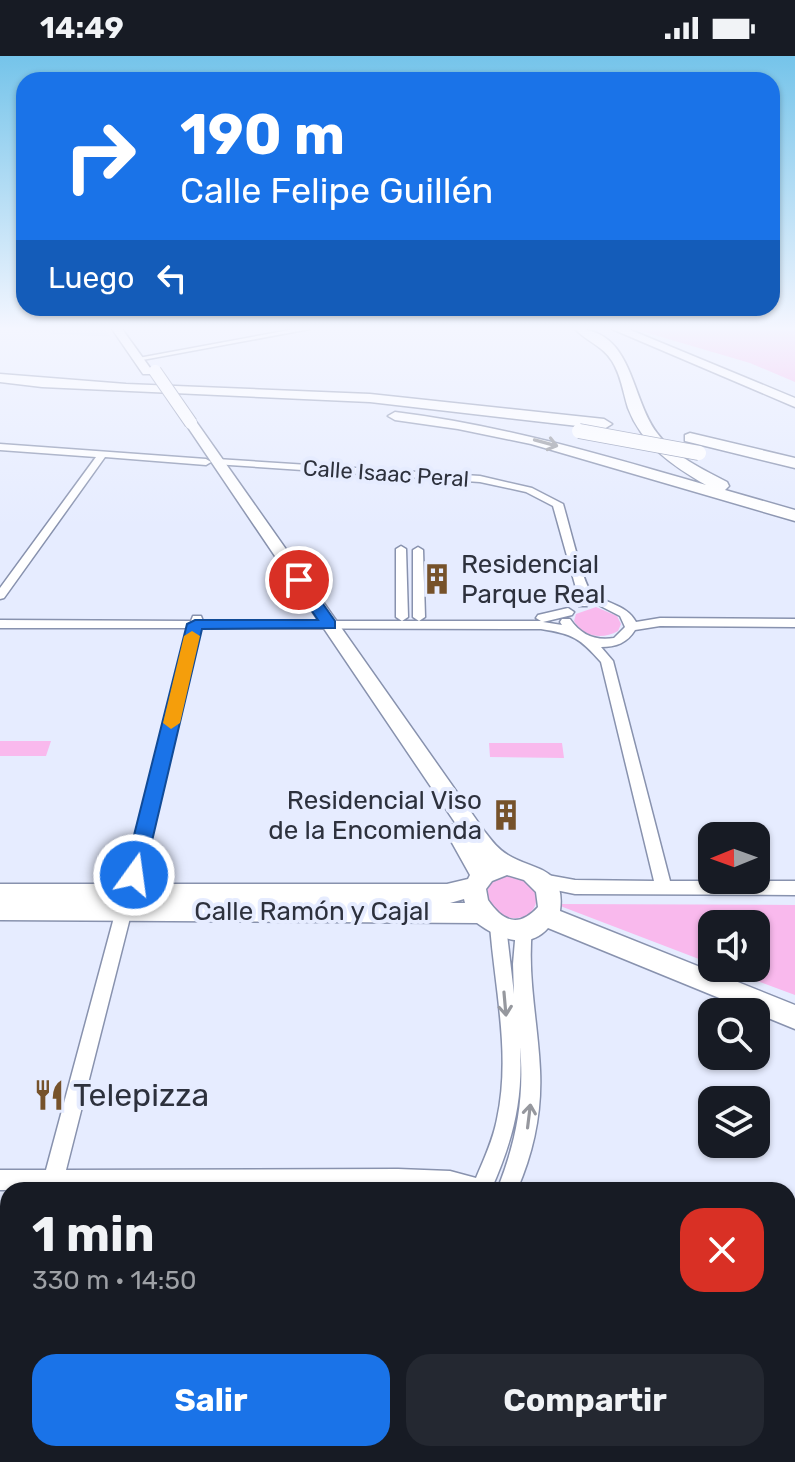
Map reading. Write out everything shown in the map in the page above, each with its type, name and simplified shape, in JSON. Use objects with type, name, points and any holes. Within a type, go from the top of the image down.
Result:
[{"type":"highway","points":[[64,395],[459,415],[579,431],[699,453],[795,476]]},
{"type":"highway","points":[[308,395],[464,405],[604,424],[690,438],[795,463]]},
{"type":"highway","points":[[632,395],[641,420],[664,449],[691,470],[729,489],[795,514]]},
{"type":"highway","points":[[775,395],[795,403]]},
{"type":"highway","points":[[254,405],[383,414],[488,430],[795,514]]},
{"type":"street","points":[[167,395],[320,620],[477,838],[490,854],[507,866],[526,869],[545,912],[795,1017]]},
{"type":"street","name":"Calle Isaac Peral","points":[[0,447],[480,479],[517,486],[551,500],[561,512],[582,588]]},
{"type":"street","points":[[0,596],[103,454]]},
{"type":"street","points":[[401,549],[402,617]]},
{"type":"street","points":[[418,550],[419,617]]},
{"type":"street","points":[[582,588],[600,604]]},
{"type":"street","points":[[582,588],[583,604]]},
{"type":"street","points":[[320,620],[540,618],[568,612],[583,604],[600,604],[613,607],[629,621],[795,623]]},
{"type":"street","points":[[568,612],[566,618],[570,630]]},
{"type":"street","points":[[0,615],[197,620]]},
{"type":"street","points":[[53,1180],[197,620]]},
{"type":"street","points":[[320,620],[475,860],[479,882],[474,899],[489,920],[511,1072],[510,1105],[502,1140],[484,1182]]},
{"type":"street","points":[[0,624],[320,620],[541,625],[570,630],[589,641],[607,661],[664,887]]},
{"type":"street","points":[[589,641],[614,642],[629,633],[629,621]]},
{"type":"street","points":[[607,661],[614,642]]},
{"type":"street","name":"Calle Ramón y Cajal","points":[[0,910],[126,902],[447,894],[479,882],[507,866]]},
{"type":"street","points":[[511,1182],[523,1154],[530,1109],[531,1070],[519,955],[545,912],[575,887],[795,888]]},
{"type":"street","name":"Calle Ramón y Cajal","points":[[0,894],[489,920],[545,912]]},
{"type":"street","points":[[0,1180],[398,1179],[453,1182]]},
{"type":"shaded area","points":[[596,607],[617,616],[621,624],[618,631],[593,635],[582,631],[574,621],[576,614]]},
{"type":"shaded area","points":[[0,741],[51,741],[46,756],[0,756]]},
{"type":"shaded area","points":[[489,743],[562,743],[564,758],[490,757]]},
{"type":"shaded area","points":[[504,875],[527,883],[536,894],[534,908],[528,915],[515,918],[505,916],[487,902],[488,885]]},
{"type":"shaded area","points":[[555,904],[795,905],[795,995],[760,982],[770,982],[770,910],[698,910],[698,959]]},
{"type":"slow traffic","points":[[171,723],[192,636]]},
{"type":"place","name":"Residencial Parque Real","points":[[437,579]]},
{"type":"place","name":"Residencial Viso de la Encomienda","points":[[506,815]]},
{"type":"place","name":"Telepizza","points":[[49,1095]]},
{"type":"route","points":[[134,875],[195,624],[329,625],[299,580]]}]
